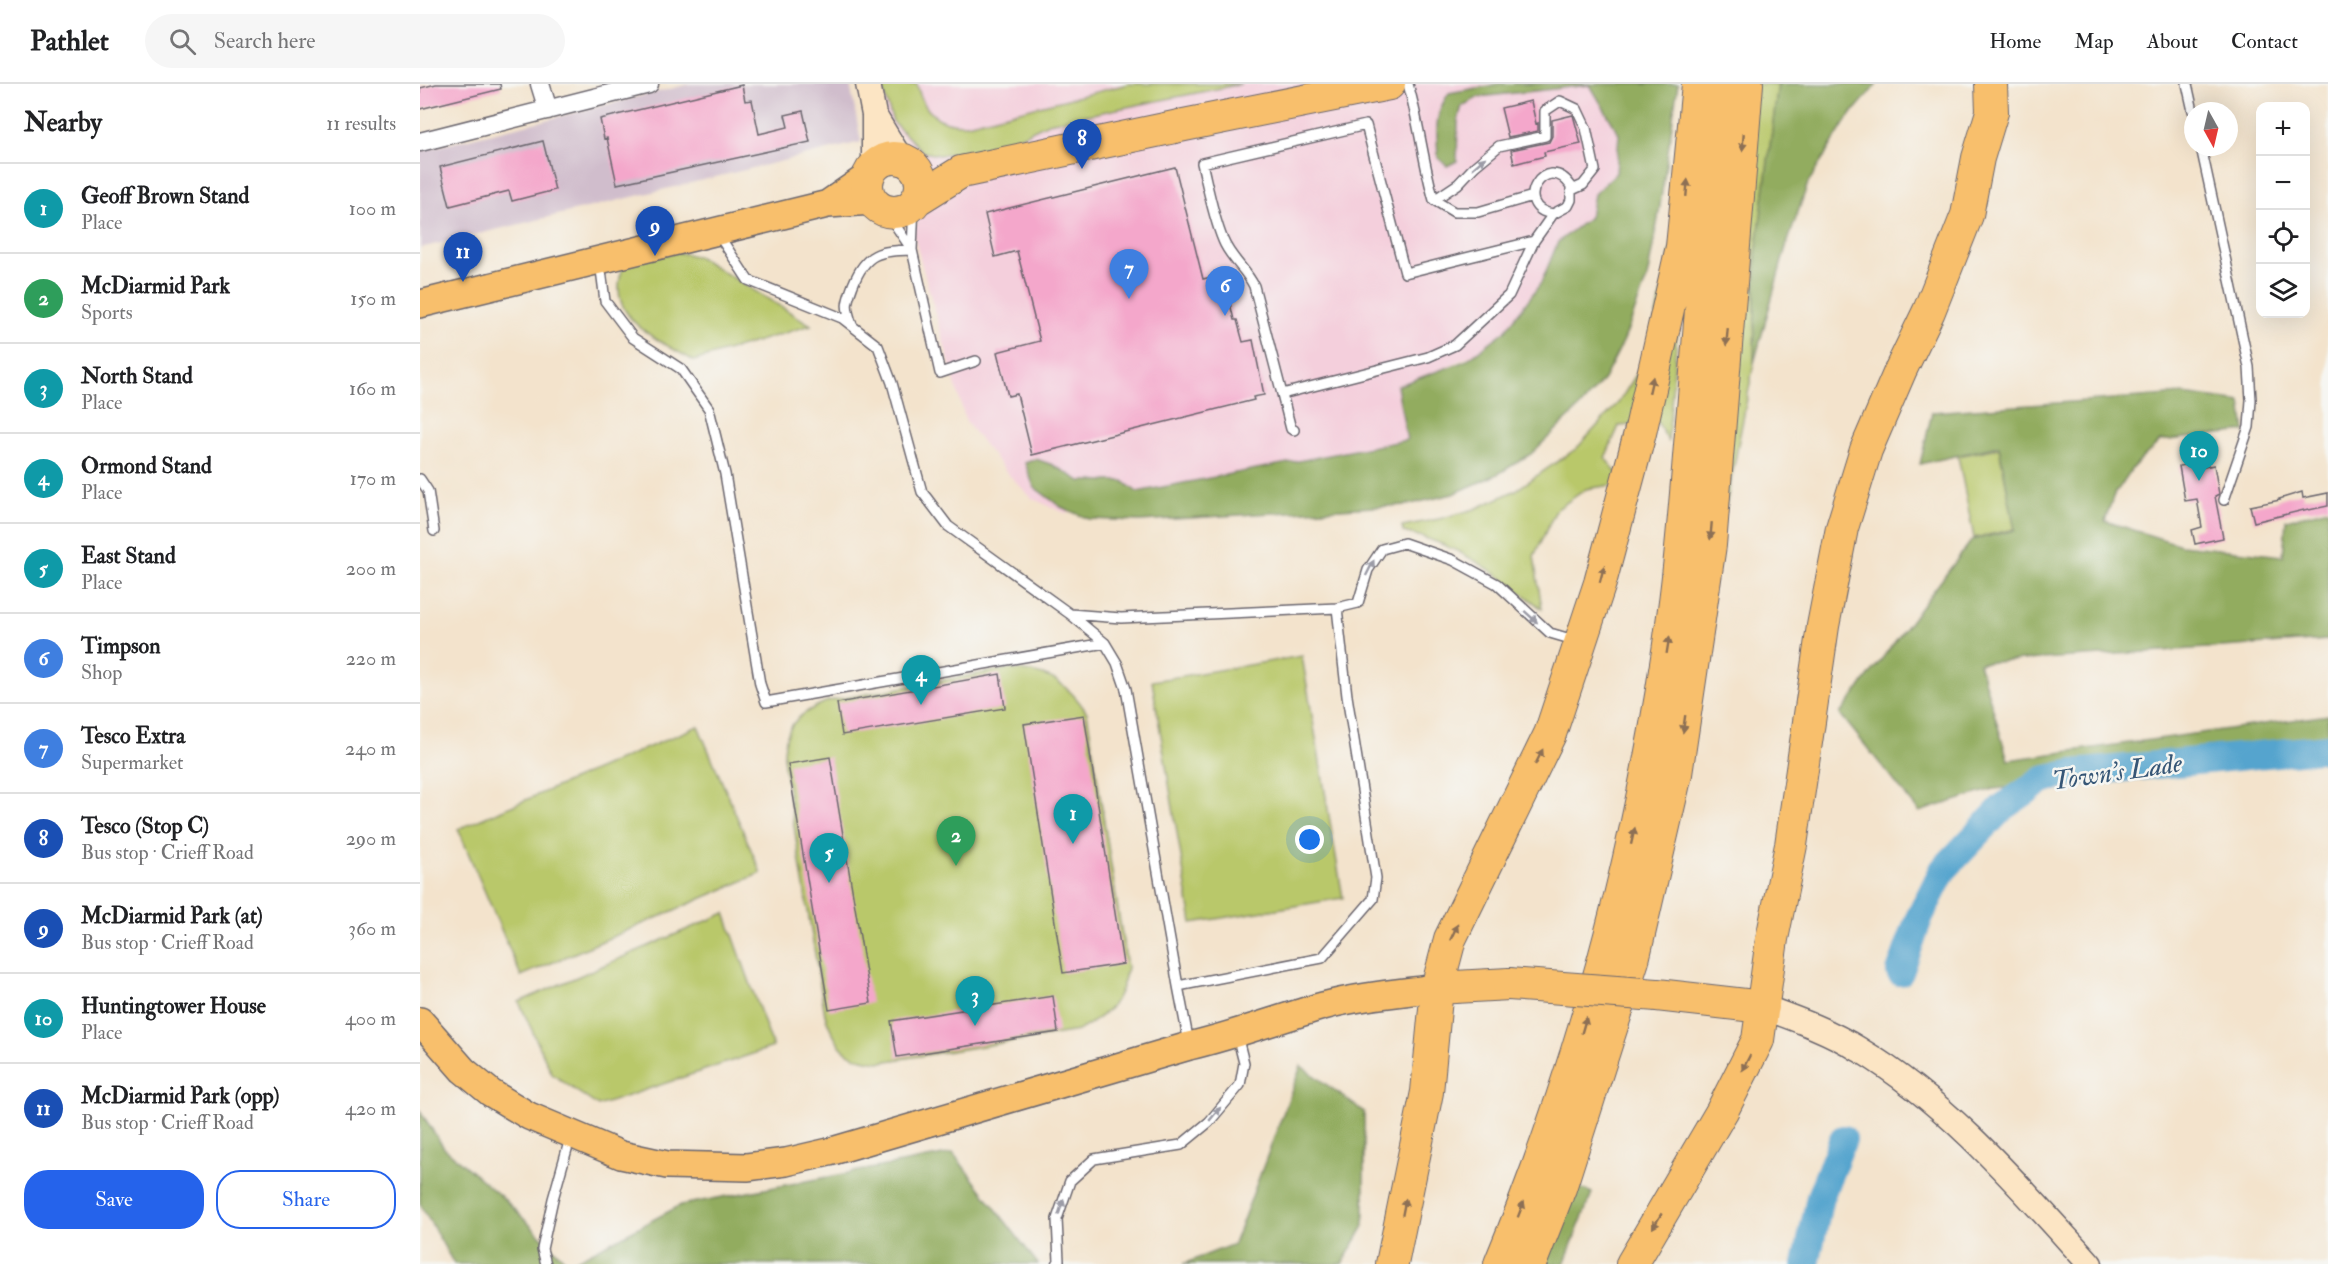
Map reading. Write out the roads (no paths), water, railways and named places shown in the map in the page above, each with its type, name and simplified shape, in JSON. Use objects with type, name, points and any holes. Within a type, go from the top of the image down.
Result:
[{"type":"highway","points":[[893,185],[1389,84]]},
{"type":"highway","points":[[1392,1264],[1427,1092],[1437,988],[1450,939],[1550,734],[1600,583],[1640,434],[1682,247],[1698,84]]},
{"type":"highway","points":[[1500,1264],[1531,1185],[1574,1062],[1605,950],[1637,815],[1657,713],[1674,609],[1684,511],[1719,84]]},
{"type":"highway","points":[[1530,1264],[1560,1188],[1633,960],[1676,774],[1710,545],[1747,84]]},
{"type":"highway","points":[[1632,1264],[1727,1101],[1758,1040],[1772,939],[1791,845],[1823,626],[1842,528],[1866,450],[1929,311],[1967,215],[1978,158],[1992,112],[1979,88]]},
{"type":"highway","points":[[1437,988],[1509,984],[1657,995],[1763,1007]]},
{"type":"main road","points":[[420,303],[717,232],[893,185],[868,84]]},
{"type":"main road","points":[[420,1021],[463,1070],[491,1093],[571,1136],[621,1155],[667,1165],[747,1167],[786,1162],[829,1152],[1189,1046],[1237,1034],[1324,1006],[1437,988]]},
{"type":"main road","points":[[1763,1007],[1808,1024],[1859,1049],[1912,1086],[1996,1161],[2090,1264]]},
{"type":"street","points":[[540,84],[548,110]]},
{"type":"street","points":[[420,142],[649,84]]},
{"type":"lane","points":[[1408,84],[1434,200],[1454,212],[1478,212],[1533,196]]},
{"type":"lane","points":[[2187,84],[2191,102]]},
{"type":"lane","points":[[1434,200],[1458,184],[1499,146],[1545,136],[1545,111],[1560,101],[1577,109],[1586,128],[1595,170],[1583,185],[1572,190]]},
{"type":"lane","points":[[1294,430],[1291,429],[1254,286],[1248,274],[1232,258],[1222,239],[1202,163],[1366,125],[1405,273],[1534,241]]},
{"type":"lane","points":[[2203,156],[2249,367],[2251,400],[2249,427],[2224,500]]},
{"type":"lane","points":[[1282,394],[1428,357],[1455,345],[1509,295],[1534,241],[1553,214],[1568,206],[1572,190],[1567,180],[1559,175],[1550,174],[1540,178],[1535,184],[1533,196],[1542,211],[1553,214]]},
{"type":"lane","points":[[893,185],[912,250]]},
{"type":"lane","points":[[893,185],[912,250],[940,373],[976,361]]},
{"type":"lane","points":[[717,232],[720,240],[748,280],[842,318],[878,346],[892,383],[922,492],[942,519],[948,526],[1070,614],[1106,643],[1117,663],[1126,689],[1189,1046]]},
{"type":"lane","points":[[852,326],[846,307],[863,264],[889,250],[912,250]]},
{"type":"lane","points":[[600,260],[605,301],[633,338],[681,369],[709,409],[725,474],[760,684],[766,702],[1106,643]]},
{"type":"lane","points":[[420,479],[428,491],[434,531]]},
{"type":"lane","points":[[1070,614],[1120,618],[1337,608],[1358,603],[1368,570],[1382,549],[1404,543],[1453,560],[1497,584],[1550,633],[1567,638],[1584,630]]},
{"type":"lane","points":[[1178,986],[1322,958],[1372,899],[1376,878],[1347,696],[1337,608]]},
{"type":"lane","points":[[1057,1264],[1059,1261],[1057,1219],[1070,1181],[1094,1159],[1181,1145],[1209,1122],[1240,1084],[1244,1063],[1237,1034]]},
{"type":"lane","points":[[546,1264],[542,1249],[571,1136]]},
{"type":"waterway","name":"Town's Lade","points":[[1900,972],[1919,918],[1943,870],[2003,807],[2044,779],[2075,773],[2328,748]]},
{"type":"waterway","name":"Town's Lade","points":[[1806,1264],[1820,1197],[1843,1139]]},
{"type":"place","name":"Tesco (Stop C)","points":[[1082,169]]},
{"type":"place","name":"McDiarmid Park (at)","points":[[655,256]]},
{"type":"place","name":"McDiarmid Park (opp)","points":[[463,282]]},
{"type":"place","name":"Tesco Extra","points":[[1129,299]]},
{"type":"place","name":"Timpson","points":[[1225,316]]},
{"type":"place","name":"Huntingtower House","points":[[2199,481]]},
{"type":"place","name":"Ormond Stand","points":[[921,705]]},
{"type":"place","name":"Geoff Brown Stand","points":[[1073,844]]},
{"type":"place","name":"McDiarmid Park","points":[[956,866]]},
{"type":"place","name":"East Stand","points":[[829,883]]},
{"type":"place","name":"North Stand","points":[[975,1026]]}]
